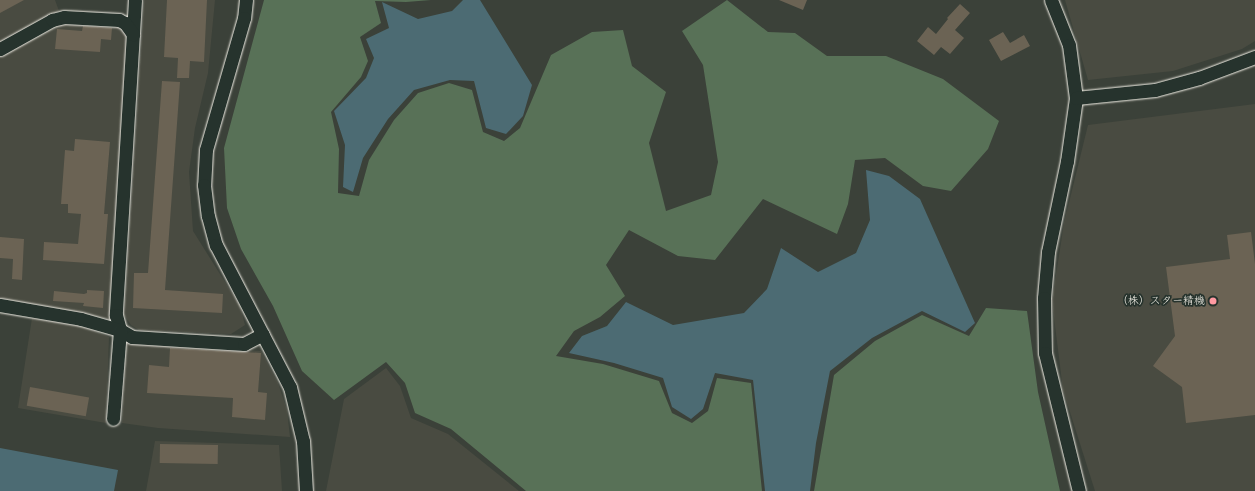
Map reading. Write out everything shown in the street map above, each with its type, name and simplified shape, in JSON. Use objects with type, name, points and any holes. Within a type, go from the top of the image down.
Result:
[{"type":"street","points":[[113,419],[120,330],[116,314],[135,0]]},
{"type":"street","points":[[246,0],[244,18],[206,150],[204,185],[208,216],[216,245],[290,387],[303,441],[306,491]]},
{"type":"street","points":[[1051,0],[1069,44],[1076,98],[1067,161],[1048,252],[1044,298],[1045,353],[1079,491]]},
{"type":"street","points":[[0,49],[52,20],[64,18],[119,20],[125,23],[133,34]]},
{"type":"street","points":[[1076,98],[1155,90],[1199,78],[1255,57]]},
{"type":"street","points":[[0,305],[81,319],[120,330],[132,337],[244,344],[263,334]]},
{"type":"shaded area","points":[[0,0],[55,0],[59,11],[0,43]]},
{"type":"shaded area","points":[[144,0],[215,0],[208,73],[195,128],[189,172],[193,231],[240,306],[245,325],[231,334],[139,330],[131,325],[124,315]]},
{"type":"shaded area","points":[[1065,0],[1255,0],[1255,41],[1242,49],[1173,71],[1088,80]]},
{"type":"shaded area","points":[[56,24],[120,28],[128,38],[110,319],[0,301],[0,55]]},
{"type":"shaded area","points":[[1255,104],[1255,491],[1095,491],[1063,390],[1052,301],[1064,223],[1088,125]]},
{"type":"shaded area","points":[[32,318],[80,325],[109,337],[106,423],[18,408]]},
{"type":"shaded area","points":[[126,342],[261,351],[278,383],[287,410],[290,437],[158,428],[122,423]]},
{"type":"shaded area","points":[[386,368],[400,386],[411,418],[448,434],[519,491],[326,491],[344,399]]},
{"type":"shaded area","points":[[155,441],[279,445],[282,491],[146,491]]},
{"type":"green space","points":[[264,0],[431,0],[406,2],[375,1],[381,23],[360,37],[368,61],[361,77],[331,112],[339,149],[338,193],[359,196],[369,160],[394,120],[418,93],[449,83],[472,90],[483,132],[504,141],[520,128],[551,55],[592,32],[623,30],[632,66],[666,92],[649,143],[666,211],[711,195],[718,162],[703,65],[682,31],[727,0],[768,32],[795,33],[827,56],[886,56],[943,79],[999,121],[988,149],[951,191],[923,186],[885,158],[855,160],[848,204],[837,234],[763,199],[715,260],[678,256],[629,230],[606,265],[625,296],[600,317],[574,331],[556,356],[603,364],[659,381],[672,413],[692,423],[708,411],[717,378],[751,383],[762,491],[526,491],[451,429],[415,413],[405,383],[386,362],[334,400],[302,371],[273,306],[241,249],[227,208],[224,148]]},
{"type":"green space","points":[[986,308],[1027,311],[1038,392],[1060,491],[814,491],[834,375],[875,341],[922,315],[969,336]]},
{"type":"water","points":[[463,0],[480,0],[532,85],[523,116],[506,134],[486,128],[474,81],[450,80],[414,90],[388,119],[363,158],[353,192],[343,187],[345,145],[334,111],[366,78],[374,58],[366,39],[389,28],[382,2],[418,19],[452,11]]},
{"type":"water","points":[[866,170],[889,176],[920,199],[975,323],[965,332],[922,311],[872,338],[830,371],[816,443],[810,491],[765,491],[753,380],[715,373],[703,409],[691,419],[672,407],[663,378],[614,363],[569,353],[582,336],[607,326],[626,302],[673,325],[744,313],[767,289],[781,248],[818,272],[856,253],[870,220]]},
{"type":"water","points":[[0,448],[118,470],[114,491],[0,491]]},
{"type":"building","points":[[0,0],[24,0],[0,13]]},
{"type":"building","points":[[167,0],[207,0],[204,62],[190,61],[189,78],[177,78],[178,58],[164,57]]},
{"type":"building","points":[[779,0],[807,0],[803,10]]},
{"type":"building","points":[[960,4],[970,13],[955,30],[964,38],[950,54],[941,47],[934,55],[917,41],[928,27],[936,34],[948,19],[947,18]]},
{"type":"building","points":[[83,26],[112,28],[111,40],[101,39],[100,52],[55,49],[57,29],[82,31]]},
{"type":"building","points":[[1003,32],[1010,43],[1024,35],[1030,46],[1001,61],[989,40]]},
{"type":"building","points":[[162,81],[180,82],[165,290],[223,294],[222,313],[133,308],[134,273],[148,273]]},
{"type":"building","points":[[75,139],[110,142],[104,214],[108,214],[104,264],[43,260],[44,242],[78,244],[81,214],[68,213],[68,204],[61,204],[65,150],[74,151]]},
{"type":"building","name":"（株）スター精機","points":[[1251,232],[1255,264],[1255,415],[1186,423],[1182,387],[1153,366],[1175,336],[1166,267],[1230,259],[1227,235]]},
{"type":"building","points":[[0,237],[24,239],[22,280],[12,279],[13,259],[0,258]]},
{"type":"building","points":[[87,290],[104,291],[103,308],[83,306],[84,303],[53,301],[54,291],[84,294],[87,293]]},
{"type":"building","points":[[170,348],[261,353],[258,392],[267,393],[265,420],[232,417],[233,398],[147,393],[149,365],[169,367]]},
{"type":"building","points":[[30,387],[89,397],[86,416],[27,406]]},
{"type":"building","points":[[160,444],[218,445],[218,464],[160,463]]},
{"type":"place","name":"（株）スター精機","points":[[1213,301]]}]
